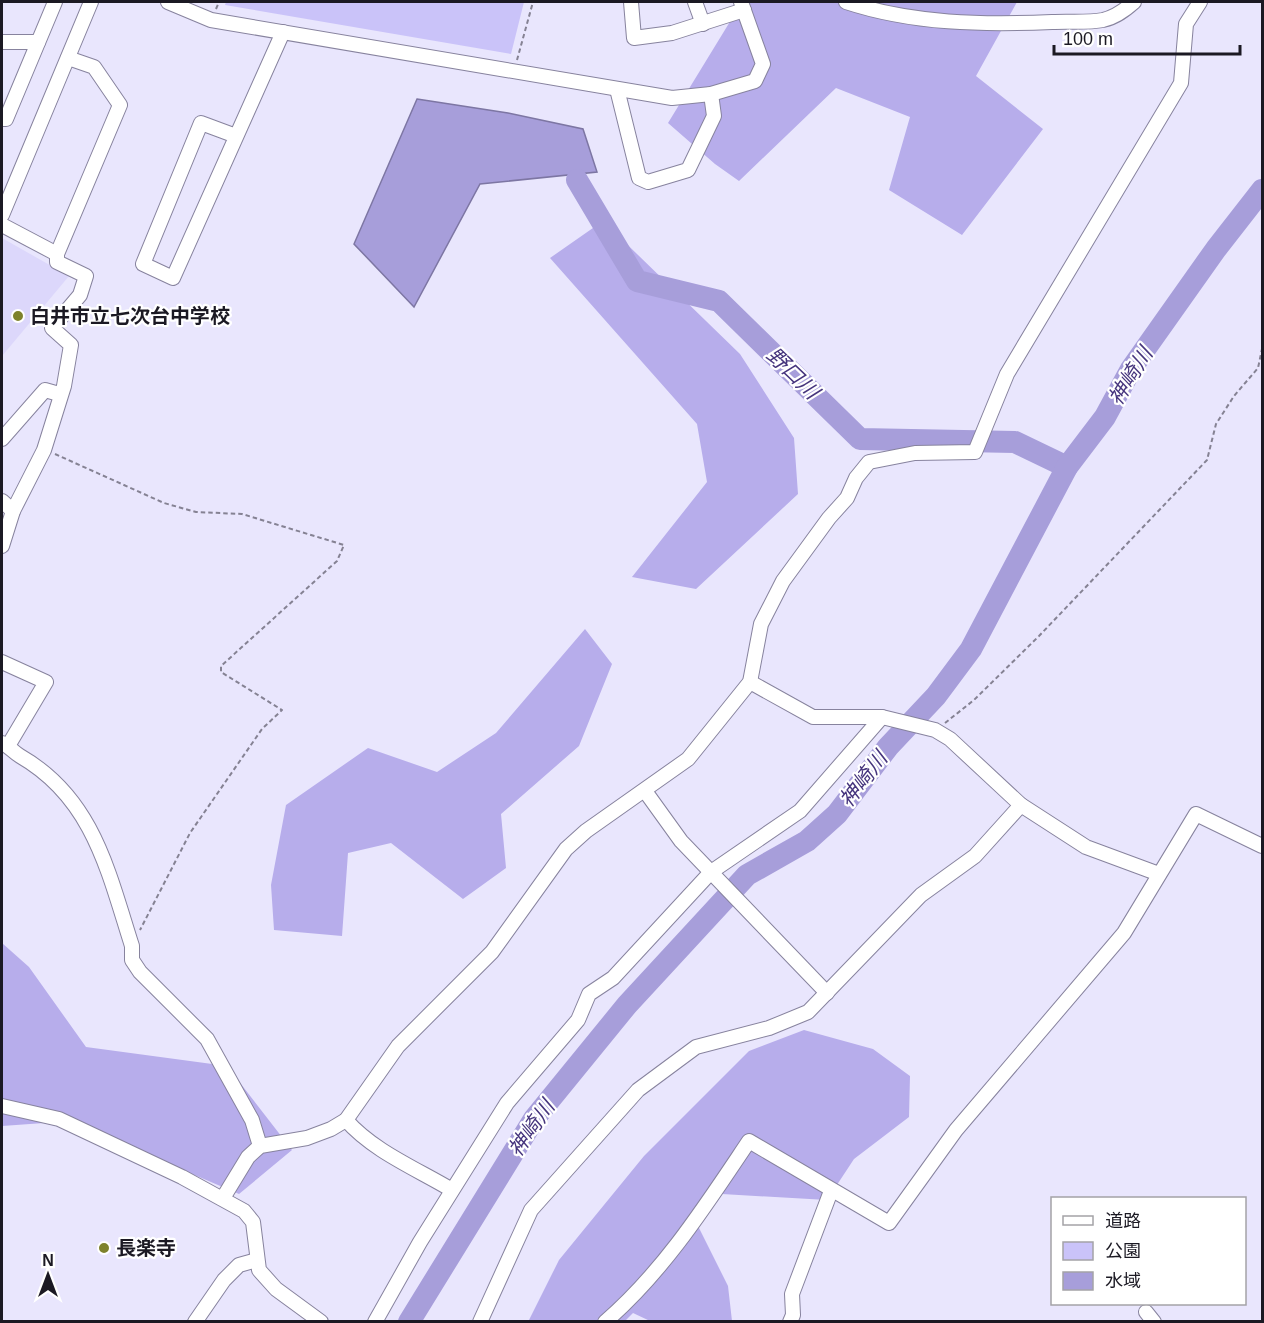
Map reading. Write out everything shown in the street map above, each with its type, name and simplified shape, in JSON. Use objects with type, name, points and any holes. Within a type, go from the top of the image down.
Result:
[{"type":"street","points":[[3,123],[56,2]]},
{"type":"street","points":[[2,215],[91,2]]},
{"type":"street","points":[[168,2],[211,20],[672,98],[711,94],[755,81],[764,64],[742,6],[703,24],[672,33],[634,38],[631,2]]},
{"type":"street","points":[[695,2],[703,24]]},
{"type":"street","points":[[846,2],[904,16],[957,23],[1017,24],[1102,20],[1122,13],[1134,2]]},
{"type":"street","points":[[223,1198],[248,1157],[260,1146],[307,1138],[331,1129],[346,1120],[398,1046],[492,952],[566,849],[586,831],[688,759],[750,682],[761,624],[783,581],[829,518],[847,498],[856,478],[869,462],[915,453],[975,452],[1007,374],[1181,83],[1186,24],[1200,2]]},
{"type":"street","points":[[236,136],[201,123],[143,264],[173,278],[283,32]]},
{"type":"street","points":[[2,42],[38,42]]},
{"type":"street","points":[[2,546],[13,511],[44,450],[64,386],[71,345],[52,328],[80,295],[86,276],[57,262],[57,254],[120,105],[94,67],[68,58]]},
{"type":"street","points":[[617,89],[639,178],[648,182],[688,170],[714,116],[711,94]]},
{"type":"street","points":[[2,225],[57,254]]},
{"type":"street","points":[[2,439],[45,390],[60,394]]},
{"type":"street","points":[[2,501],[13,511]]},
{"type":"street","points":[[2,662],[46,682],[5,744],[46,774],[71,797],[91,827],[132,946],[132,960],[140,972],[207,1039],[252,1120],[260,1146]]},
{"type":"street","points":[[750,682],[813,717],[882,717],[935,730],[950,738],[1021,805],[1086,847],[1159,874]]},
{"type":"street","points":[[375,1322],[452,1190],[507,1102],[578,1020],[589,994],[614,978],[711,872],[800,811],[882,717]]},
{"type":"street","points":[[645,790],[681,841],[827,993]]},
{"type":"street","points":[[480,1322],[531,1210],[638,1090],[696,1047],[769,1028],[808,1012],[921,895],[975,856],[1021,805]]},
{"type":"street","points":[[605,1322],[634,1297],[697,1218],[749,1141],[889,1223],[956,1130],[1124,933],[1196,813],[1263,846]]},
{"type":"street","points":[[2,1107],[59,1119],[223,1198],[244,1211],[253,1222],[259,1270],[267,1280],[321,1322]]},
{"type":"street","points":[[346,1120],[356,1131],[374,1144],[452,1190]]},
{"type":"street","points":[[790,1322],[793,1315],[792,1293],[831,1191]]},
{"type":"street","points":[[195,1322],[224,1280],[239,1264],[257,1260]]},
{"type":"path","points":[[517,61],[533,2]]},
{"type":"path","points":[[935,730],[974,700],[1040,636],[1207,460],[1216,424],[1234,396],[1258,368],[1263,349]]},
{"type":"path","points":[[44,450],[164,503],[196,512],[242,514],[344,545],[337,561],[221,666],[221,672],[282,710],[262,729],[190,833],[132,946]]},
{"type":"shaded area","points":[[742,2],[1017,2],[976,76],[1043,129],[962,235],[889,190],[910,117],[836,88],[739,181],[715,164],[668,123]]},
{"type":"shaded area","points":[[603,221],[740,354],[794,438],[798,494],[696,589],[632,577],[707,482],[697,424],[550,258]]},
{"type":"shaded area","name":"白井市立七次台中学校","points":[[2,238],[69,276],[2,356]]},
{"type":"shaded area","points":[[585,629],[612,664],[579,746],[501,814],[506,868],[463,899],[391,843],[348,853],[342,936],[274,930],[271,885],[286,805],[368,748],[437,772],[496,733]]},
{"type":"shaded area","points":[[2,943],[29,967],[86,1047],[227,1066],[292,1150],[239,1194],[115,1141],[44,1123],[2,1126]]},
{"type":"shaded area","points":[[804,1030],[873,1049],[910,1076],[909,1117],[854,1159],[827,1200],[722,1194],[696,1222],[728,1286],[732,1321],[650,1321],[633,1313],[625,1321],[528,1322],[559,1260],[644,1156],[749,1051]]},
{"type":"green space","points":[[226,2],[524,2],[511,54],[225,5]]},
{"type":"water","points":[[417,99],[508,113],[583,129],[597,172],[480,184],[414,307],[354,244]]},
{"type":"waterway","name":"野口川","points":[[577,180],[637,281],[719,301],[860,439],[1015,442],[1067,467]]},
{"type":"waterway","name":"神崎川","points":[[409,1322],[534,1119],[627,1005],[747,875],[807,841],[837,814],[888,747],[936,696],[971,649],[1067,467],[1105,417],[1131,369],[1216,249],[1262,190]]},
{"type":"place","name":"白井市立七次台中学校","points":[[18,316]]},
{"type":"place","name":"長楽寺","points":[[104,1248]]}]
